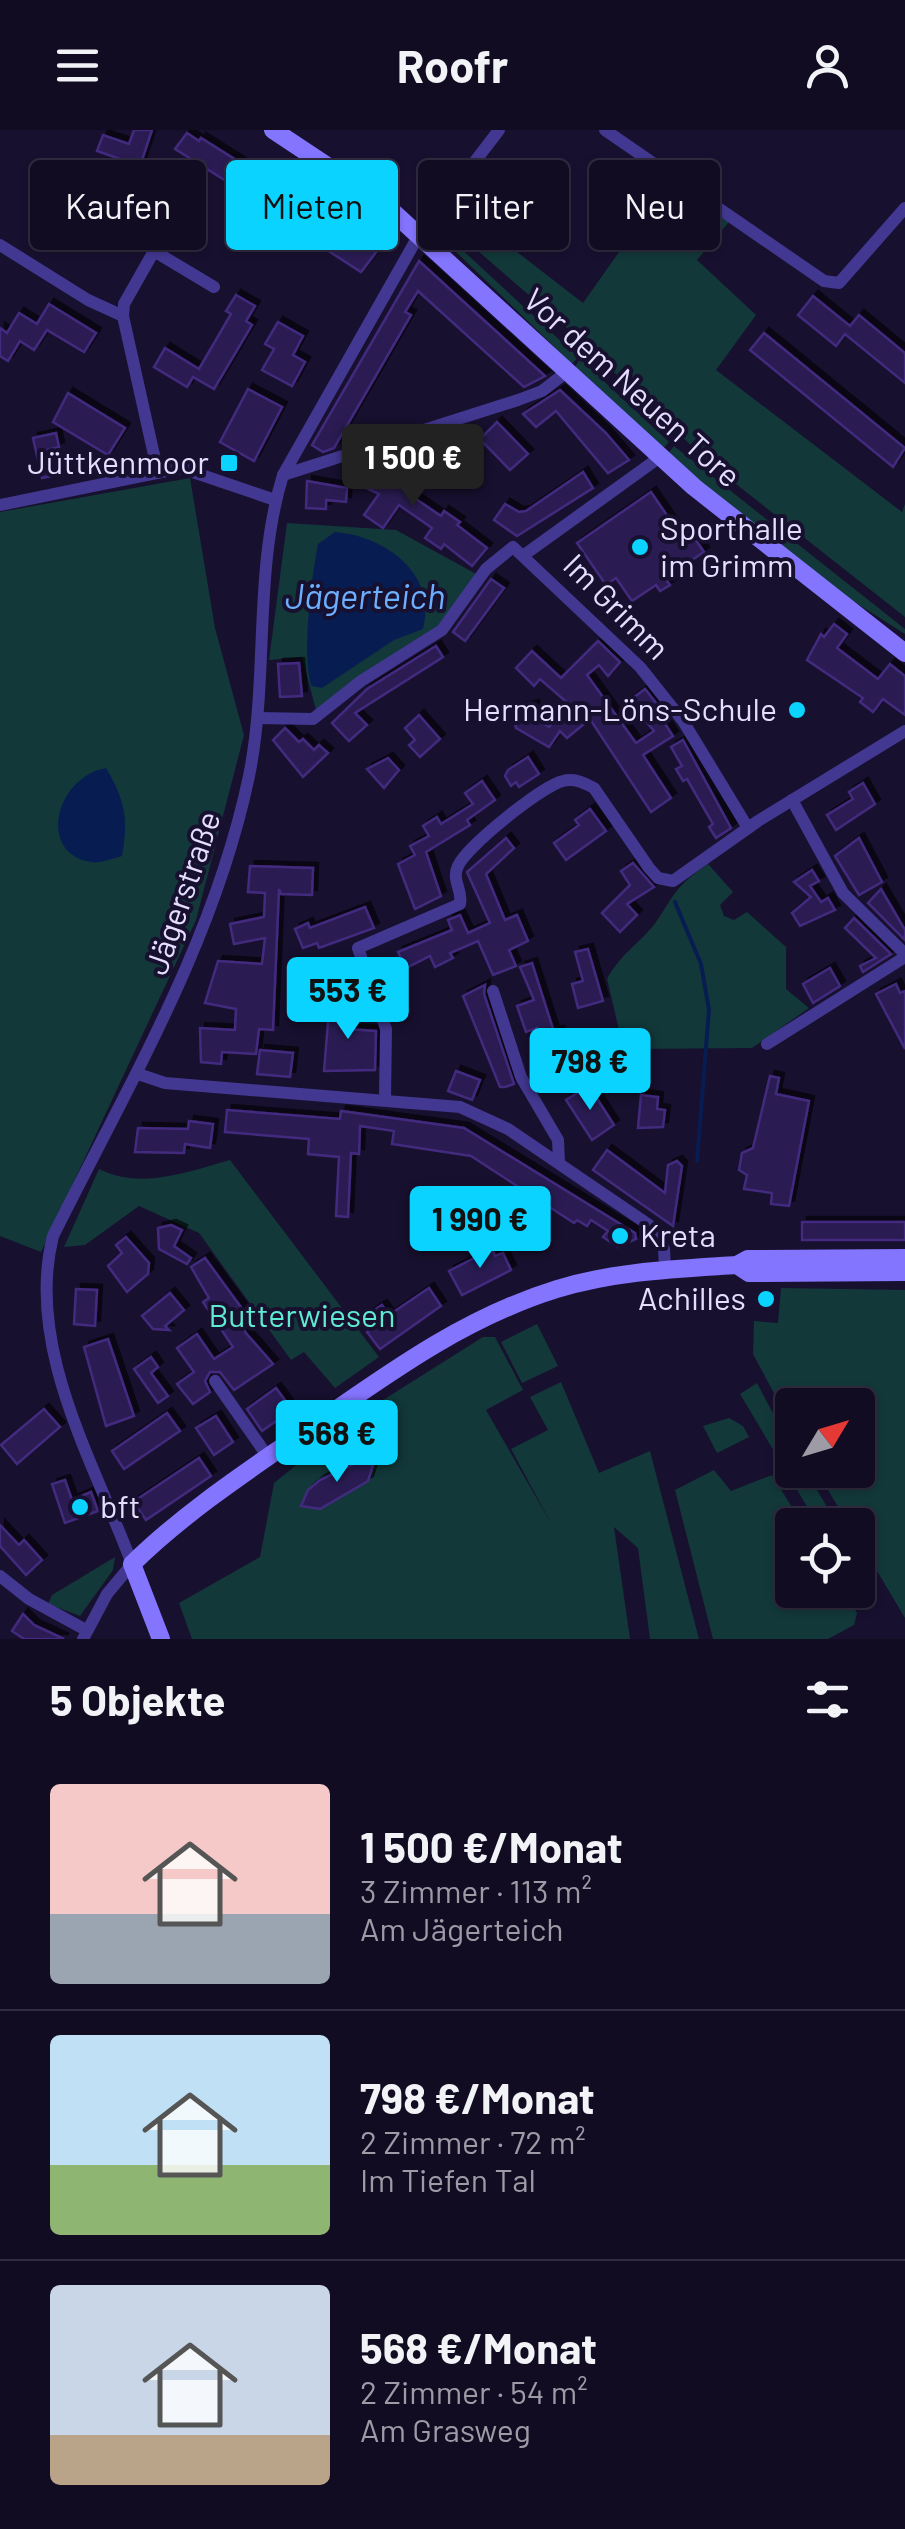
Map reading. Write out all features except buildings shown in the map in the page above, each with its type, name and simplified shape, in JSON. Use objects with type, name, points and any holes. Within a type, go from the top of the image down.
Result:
[{"type":"main road","name":"Vor dem Neuen Tore","points":[[273,130],[383,202],[418,232]]},
{"type":"main road","name":"Vor dem Neuen Tore","points":[[437,250],[660,457],[783,561],[905,652]]},
{"type":"main road","points":[[161,1639],[132,1564],[268,1457],[432,1345],[472,1323],[560,1288],[665,1270],[737,1265],[748,1259],[905,1258]]},
{"type":"main road","points":[[737,1265],[749,1273],[905,1272]]},
{"type":"street","name":"Jägerstraße","points":[[476,160],[499,130]]},
{"type":"street","points":[[605,130],[824,280],[838,283],[850,274],[905,208]]},
{"type":"street","name":"Jägerstraße","points":[[132,1564],[55,1358],[45,1310],[45,1272],[52,1236],[138,1074],[196,951],[224,875],[258,718],[275,500],[282,475],[418,237]]},
{"type":"street","points":[[0,244],[88,300],[123,316]]},
{"type":"street","points":[[158,472],[123,316],[124,304],[154,251],[214,287]]},
{"type":"street","points":[[282,475],[518,400],[542,391],[568,371]]},
{"type":"street","points":[[524,555],[660,457]]},
{"type":"street","points":[[0,505],[158,472],[193,470],[275,500]]},
{"type":"street","name":"Im Grimm","points":[[258,718],[313,719],[361,681],[442,630],[501,555],[513,547],[652,681],[683,721],[748,828]]},
{"type":"street","points":[[384,1098],[387,1036],[358,948],[460,904],[455,879],[460,862],[526,804],[560,781],[582,781],[594,788],[649,868],[666,881],[673,881],[748,828],[905,731]]},
{"type":"street","points":[[767,1044],[905,956],[842,892],[792,800]]},
{"type":"street","points":[[493,991],[521,1077],[558,1140],[558,1162]]},
{"type":"street","points":[[138,1074],[164,1083],[460,1107],[503,1125],[649,1225],[664,1249],[665,1270]]},
{"type":"street","points":[[215,1381],[268,1457]]},
{"type":"street","points":[[0,1576],[84,1635],[132,1564]]},
{"type":"green space","points":[[720,217],[729,222],[720,233]]},
{"type":"green space","points":[[454,250],[462,250],[578,357],[572,364]]},
{"type":"green space","points":[[477,250],[515,250],[583,303],[620,250],[705,250],[697,260],[756,315],[716,370],[902,512],[905,504],[905,617],[713,466],[568,329]]},
{"type":"green space","points":[[580,359],[669,442],[662,450],[575,367]]},
{"type":"green space","points":[[674,446],[905,629],[905,634],[826,584],[667,455]]},
{"type":"green space","points":[[190,478],[215,628],[244,735],[196,920],[41,1252],[0,1236],[0,512]]},
{"type":"green space","points":[[287,523],[396,530],[478,575],[440,629],[316,710],[302,657],[269,660]]},
{"type":"green space","points":[[708,864],[733,892],[720,905],[724,916],[734,920],[747,912],[786,947],[786,989],[809,1008],[752,1048],[636,1049],[611,1044],[610,1038],[620,1034],[607,979],[678,890]]},
{"type":"green space","name":"Butterwiesen","points":[[230,1160],[379,1357],[335,1388],[304,1352],[291,1360],[199,1233],[139,1206],[85,1245],[64,1247],[99,1169],[148,1179]]},
{"type":"green space","points":[[781,1288],[905,1290],[905,1618],[875,1568],[875,1508],[839,1508],[827,1488],[875,1488],[875,1388],[775,1388],[775,1395],[753,1354],[754,1321],[778,1323]]},
{"type":"green space","points":[[537,1324],[558,1366],[522,1383],[501,1342]]},
{"type":"green space","points":[[483,1337],[495,1337],[523,1390],[486,1410],[552,1525],[511,1449],[548,1430],[530,1397],[561,1382],[599,1473],[650,1451],[699,1639],[650,1639],[638,1548],[614,1527],[630,1639],[192,1639],[179,1603],[260,1557],[274,1483],[356,1417]]},
{"type":"green space","points":[[757,1383],[775,1417],[775,1453],[740,1394]]},
{"type":"green space","points":[[729,1418],[743,1426],[749,1437],[717,1453],[703,1426]]},
{"type":"green space","points":[[714,1470],[731,1491],[772,1475],[775,1488],[780,1488],[792,1508],[775,1508],[775,1608],[854,1608],[857,1613],[854,1625],[828,1639],[713,1639],[675,1490]]},
{"type":"green space","points":[[796,1488],[816,1488],[828,1508],[808,1508]]},
{"type":"green space","points":[[115,1557],[113,1570],[80,1616],[48,1604],[52,1595]]},
{"type":"water","name":"Jägerteich","points":[[335,532],[372,541],[403,561],[423,591],[426,609],[423,629],[394,640],[322,688],[312,686],[309,673],[309,616],[318,544]]},
{"type":"water","points":[[106,768],[124,810],[122,856],[91,862],[74,856],[64,845],[59,816],[74,786]]},
{"type":"waterway","points":[[675,902],[701,964],[709,1010],[697,1161]]},
{"type":"place","name":"Jüttkenmoor","points":[[229,463]]},
{"type":"place","name":"Sporthalle im Grimm","points":[[640,547]]},
{"type":"place","name":"Hermann-Löns-Schule","points":[[797,710]]},
{"type":"place","name":"Kreta","points":[[620,1236]]},
{"type":"place","name":"Achilles","points":[[766,1299]]},
{"type":"place","name":"bft","points":[[80,1507]]}]
